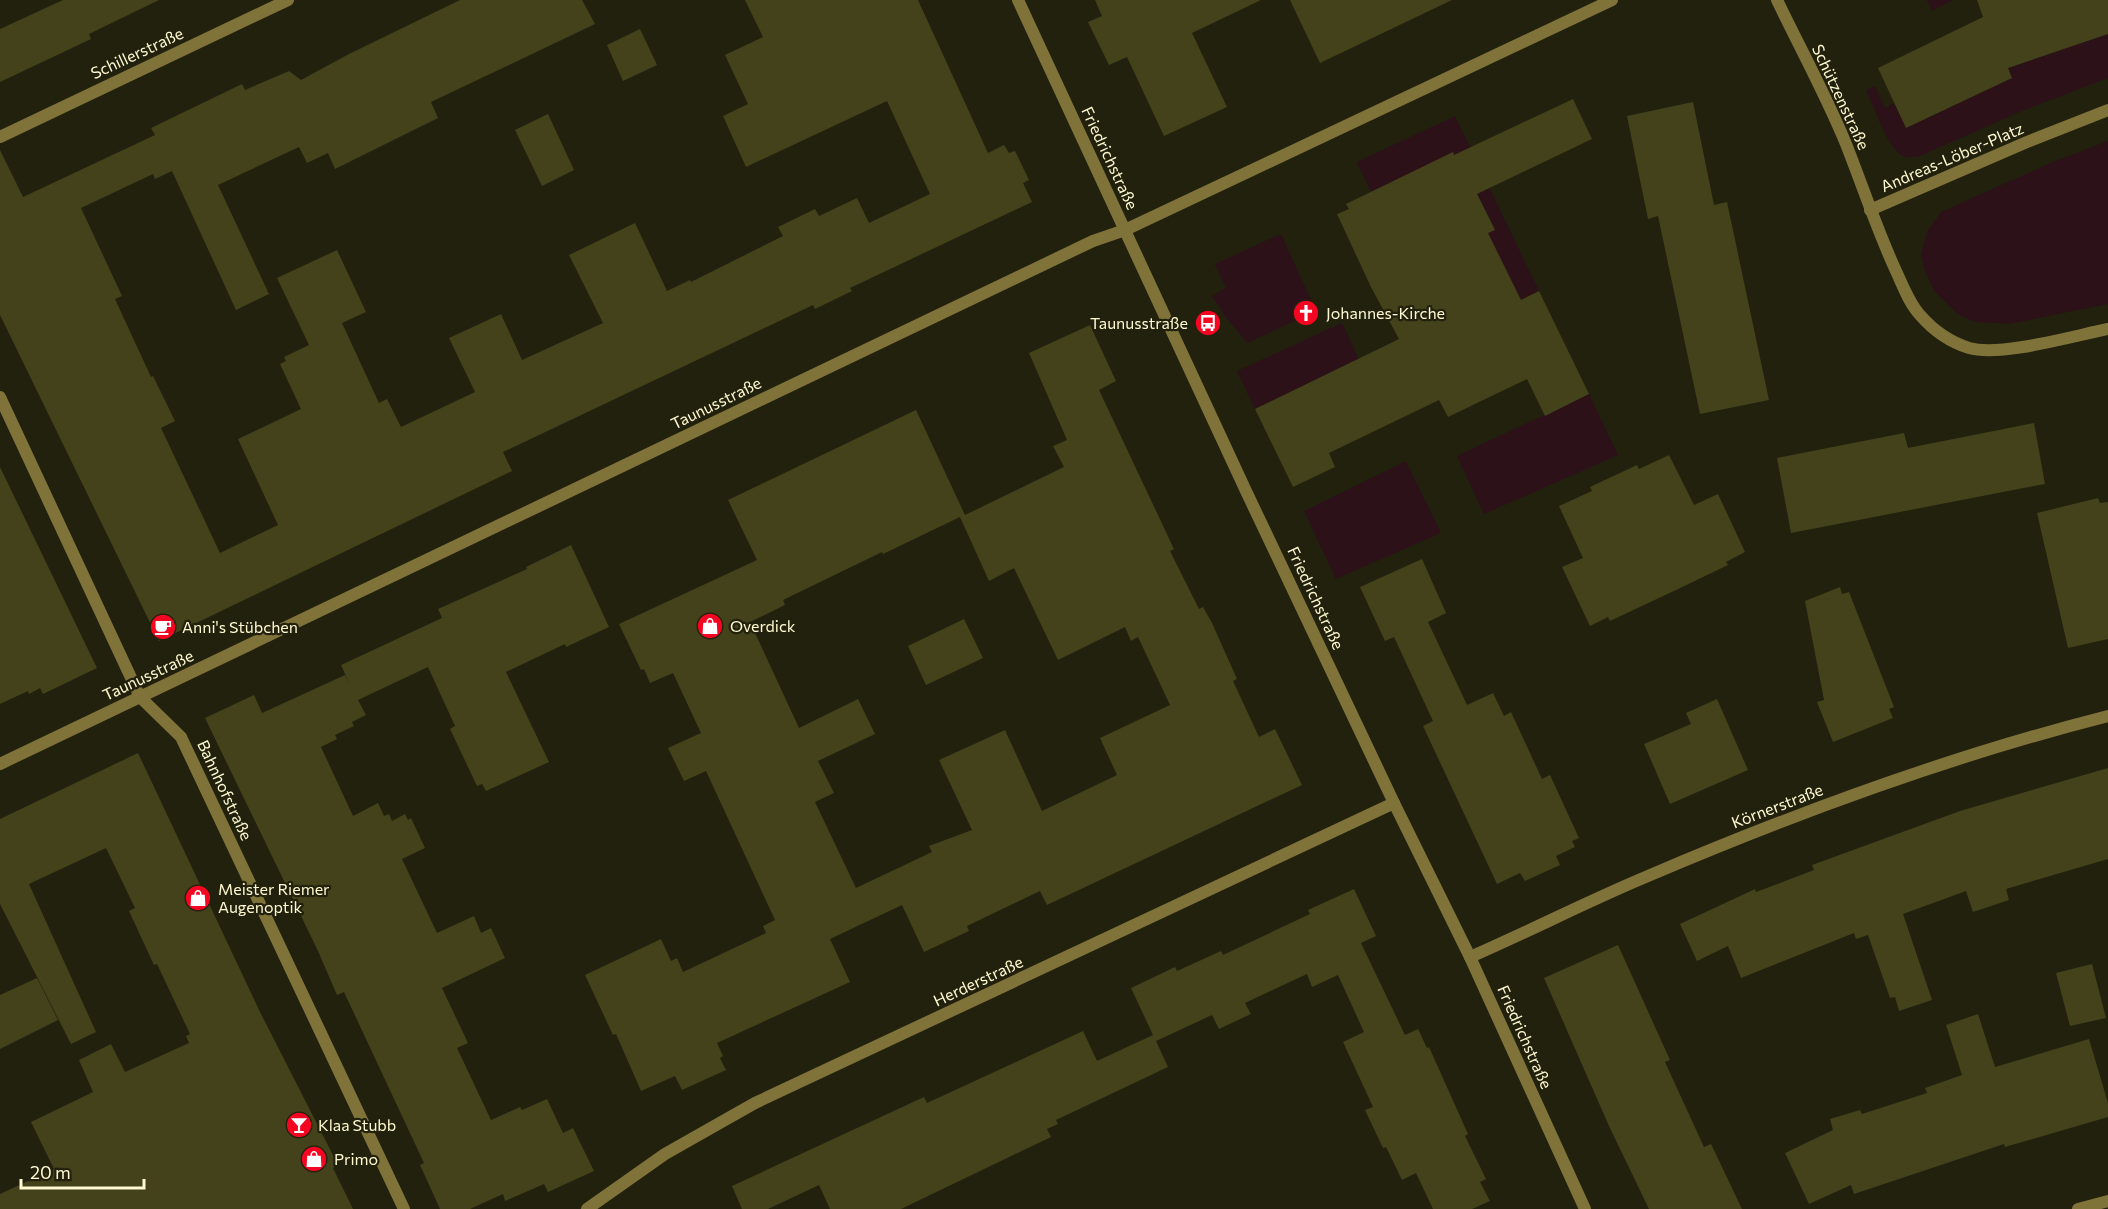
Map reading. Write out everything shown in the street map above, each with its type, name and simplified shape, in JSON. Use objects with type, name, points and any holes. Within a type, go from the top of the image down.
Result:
[{"type":"street","name":"Schillerstraße","points":[[0,137],[288,0]]},
{"type":"street","name":"Friedrichstraße","points":[[1018,0],[1394,803],[1470,957],[1585,1209]]},
{"type":"street","name":"Taunusstraße","points":[[0,764],[1093,241],[1125,230],[1612,0]]},
{"type":"street","name":"Schützenstraße","points":[[1777,0],[1845,143],[1870,210]]},
{"type":"street","name":"Andreas-Löber-Platz","points":[[2108,110],[2027,142],[1870,210],[1910,301],[1934,329],[1949,339],[1969,348],[1987,351],[2108,329]]},
{"type":"street","name":"Bahnhofstraße","points":[[0,397],[141,697],[181,738],[404,1209]]},
{"type":"street","name":"Körnerstraße","points":[[1470,957],[1657,872],[1856,793],[1959,758],[2108,716]]},
{"type":"street","name":"Herderstraße","points":[[587,1209],[665,1154],[755,1103],[1394,803]]},
{"type":"street","points":[[2078,1209],[2108,1201]]},
{"type":"shaded area","points":[[1927,0],[1954,0],[1932,11]]},
{"type":"shaded area","points":[[2108,34],[2108,78],[2024,110],[1920,156],[1906,157],[1896,150],[1886,135],[1866,90],[1875,86],[1885,108],[1894,103],[1906,128],[2012,78],[2008,68]]},
{"type":"shaded area","points":[[1455,116],[1539,291],[1498,311],[1501,260],[1488,233],[1495,229],[1471,181],[1371,192],[1357,162]]},
{"type":"shaded area","points":[[2108,141],[2108,304],[2009,324],[1975,322],[1958,314],[1935,292],[1925,271],[1921,255],[1927,232],[1941,212],[2053,162]]},
{"type":"shaded area","points":[[1281,234],[1316,311],[1247,343],[1212,296],[1226,288],[1215,264]]},
{"type":"shaded area","points":[[1342,323],[1359,359],[1255,409],[1237,371]]},
{"type":"shaded area","points":[[1589,394],[1618,455],[1484,514],[1457,456]]},
{"type":"shaded area","points":[[1406,461],[1441,533],[1336,579],[1304,511]]},
{"type":"building","points":[[63,0],[159,0],[89,34],[91,39],[0,82],[0,29]]},
{"type":"building","points":[[460,0],[582,0],[595,24],[431,102],[438,118],[335,169],[328,153],[307,163],[299,147],[218,185],[269,294],[236,310],[172,171],[155,179],[153,174],[81,208],[122,296],[115,299],[151,377],[153,376],[175,421],[161,428],[220,553],[278,525],[238,439],[301,409],[280,364],[286,361],[284,357],[309,345],[277,278],[337,250],[366,312],[342,323],[379,403],[387,399],[401,427],[475,392],[449,338],[501,314],[522,360],[603,323],[569,255],[635,223],[667,291],[690,280],[691,282],[783,236],[778,227],[815,209],[819,216],[857,198],[869,223],[930,194],[887,101],[746,167],[723,116],[748,104],[725,55],[763,37],[745,0],[918,0],[988,153],[1004,145],[1009,153],[1015,151],[1029,180],[1023,183],[1032,202],[850,288],[852,291],[815,309],[813,305],[503,452],[512,471],[159,641],[0,315],[0,150],[23,197],[155,135],[151,128],[242,84],[245,90],[289,71],[301,80]]},
{"type":"building","points":[[1095,0],[1261,0],[1192,33],[1227,107],[1164,136],[1127,57],[1109,65],[1088,22],[1102,16]]},
{"type":"building","points":[[1290,0],[1452,0],[1320,63]]},
{"type":"building","points":[[1977,0],[2108,0],[2108,34],[2008,68],[2012,78],[1906,128],[1878,68],[1983,17]]},
{"type":"building","points":[[640,29],[657,65],[623,81],[607,45]]},
{"type":"building","points":[[1573,99],[1592,139],[1477,194],[1495,230],[1488,233],[1521,300],[1539,291],[1589,394],[1545,416],[1527,379],[1448,417],[1439,400],[1329,453],[1335,467],[1293,487],[1255,409],[1399,339],[1371,287],[1337,214],[1349,209],[1346,204],[1453,152],[1454,155]]},
{"type":"building","points":[[1693,102],[1714,205],[1727,202],[1769,400],[1700,414],[1658,216],[1648,219],[1627,116]]},
{"type":"building","points":[[548,114],[574,170],[542,186],[515,130]]},
{"type":"building","points":[[1090,325],[1116,381],[1099,390],[1174,549],[1170,551],[1199,609],[1203,607],[1212,623],[1237,679],[1233,681],[1259,737],[1275,729],[1302,785],[1047,905],[1040,891],[967,926],[969,931],[924,952],[902,905],[830,939],[850,982],[717,1043],[723,1056],[720,1058],[726,1070],[682,1090],[675,1076],[641,1091],[616,1034],[613,1035],[585,975],[661,939],[671,961],[677,958],[683,972],[766,933],[763,926],[775,920],[706,771],[684,781],[668,748],[701,733],[673,673],[650,683],[644,669],[641,670],[619,624],[757,560],[728,500],[916,410],[965,515],[1064,467],[1053,446],[1067,440],[1029,353]],"holes":[[[960,517],[989,581],[1014,568],[1058,660],[1125,627],[1131,641],[1138,637],[1170,705],[1100,738],[1117,775],[1042,811],[1005,730],[939,760],[972,830],[929,846],[932,852],[856,888],[815,802],[834,793],[818,761],[875,734],[858,699],[799,728],[750,622],[785,605],[783,600]]]},
{"type":"building","points":[[2034,423],[2045,484],[1791,533],[1777,458],[1904,433],[1908,448]]},
{"type":"building","points":[[1669,455],[1694,505],[1718,494],[1745,552],[1726,562],[1728,565],[1676,590],[1610,621],[1608,617],[1590,626],[1562,567],[1583,558],[1559,506],[1592,491],[1590,487],[1637,465],[1639,469]]},
{"type":"building","points":[[0,467],[97,668],[43,694],[40,688],[0,704]]},
{"type":"building","points":[[2098,498],[2100,503],[2108,502],[2108,639],[2068,648],[2037,513]]},
{"type":"building","points":[[571,545],[609,627],[566,647],[565,644],[506,672],[549,762],[486,791],[482,784],[477,786],[450,729],[455,726],[428,667],[358,700],[366,715],[352,722],[354,726],[335,735],[337,739],[321,747],[353,816],[378,803],[384,816],[389,814],[392,821],[405,814],[408,820],[411,818],[425,848],[402,859],[437,933],[474,916],[481,933],[491,928],[505,958],[442,988],[468,1043],[457,1048],[491,1120],[520,1107],[522,1110],[547,1099],[563,1133],[573,1128],[594,1171],[548,1192],[544,1184],[505,1201],[503,1194],[470,1209],[440,1209],[420,1165],[424,1163],[344,992],[337,995],[205,718],[254,695],[262,713],[345,675],[350,685],[341,665],[442,618],[438,609],[527,569],[526,567]]},
{"type":"building","points":[[1422,559],[1446,613],[1428,622],[1467,705],[1493,693],[1504,716],[1511,712],[1542,779],[1550,775],[1579,838],[1572,841],[1575,847],[1556,856],[1560,865],[1525,881],[1520,873],[1497,884],[1423,726],[1433,721],[1394,637],[1385,641],[1360,587]]},
{"type":"building","points":[[1840,587],[1842,594],[1849,592],[1894,707],[1889,709],[1893,718],[1833,742],[1817,702],[1824,700],[1805,601]]},
{"type":"building","points":[[964,619],[983,658],[926,685],[908,646]]},
{"type":"building","points":[[1717,699],[1748,770],[1670,804],[1644,744],[1691,724],[1686,713]]},
{"type":"building","points":[[138,753],[260,1012],[338,1165],[333,1168],[353,1209],[0,1209],[0,1194],[54,1169],[31,1122],[93,1092],[79,1060],[111,1044],[125,1072],[189,1043],[186,1036],[190,1034],[129,911],[135,908],[106,848],[29,884],[96,1032],[71,1044],[0,904],[0,819]]},
{"type":"building","points":[[2108,768],[2108,859],[2006,889],[2009,900],[1973,912],[1966,891],[1903,914],[1932,1000],[1899,1011],[1895,997],[1890,998],[1868,935],[1856,939],[1854,933],[1741,978],[1728,946],[1697,961],[1680,924],[1755,889],[1756,892],[1814,870],[1812,865],[1960,811]]},
{"type":"building","points":[[1354,889],[1376,936],[1361,943],[1405,1035],[1418,1029],[1427,1048],[1429,1047],[1468,1134],[1465,1136],[1486,1179],[1480,1182],[1490,1201],[1472,1209],[1433,1209],[1416,1173],[1402,1180],[1386,1147],[1383,1148],[1365,1110],[1373,1107],[1343,1042],[1364,1032],[1338,975],[1312,987],[1307,974],[1245,1003],[1251,1014],[1219,1029],[1212,1015],[1156,1041],[1168,1067],[1056,1120],[1058,1124],[1047,1129],[1051,1137],[901,1209],[830,1209],[819,1185],[768,1209],[742,1209],[732,1186],[924,1097],[927,1103],[1083,1031],[1097,1061],[1153,1035],[1131,988],[1175,967],[1177,971],[1221,951],[1223,955],[1310,914],[1308,910]]},
{"type":"building","points":[[1618,945],[1670,1060],[1665,1062],[1704,1147],[1711,1144],[1742,1209],[1649,1209],[1609,1126],[1544,978]]},
{"type":"building","points":[[2092,964],[2106,1018],[2070,1026],[2056,973]]},
{"type":"building","points":[[37,978],[58,1020],[0,1049],[0,995]]},
{"type":"building","points":[[1978,1014],[1995,1067],[2089,1039],[2108,1103],[2108,1117],[2005,1147],[2004,1144],[1854,1194],[1851,1185],[1809,1204],[1785,1153],[1833,1130],[1830,1119],[1860,1110],[1862,1114],[1927,1093],[1925,1088],[1962,1075],[1946,1025]]},
{"type":"place","name":"Johannes-Kirche","points":[[1306,313]]},
{"type":"place","name":"Taunusstraße","points":[[1208,323]]},
{"type":"place","name":"Overdick","points":[[710,626]]},
{"type":"place","name":"Anni's Stübchen","points":[[163,627]]},
{"type":"place","name":"Meister Riemer Augenoptik","points":[[198,898]]},
{"type":"place","name":"Klaa Stubb","points":[[299,1125]]},
{"type":"place","name":"Primo","points":[[314,1159]]}]
